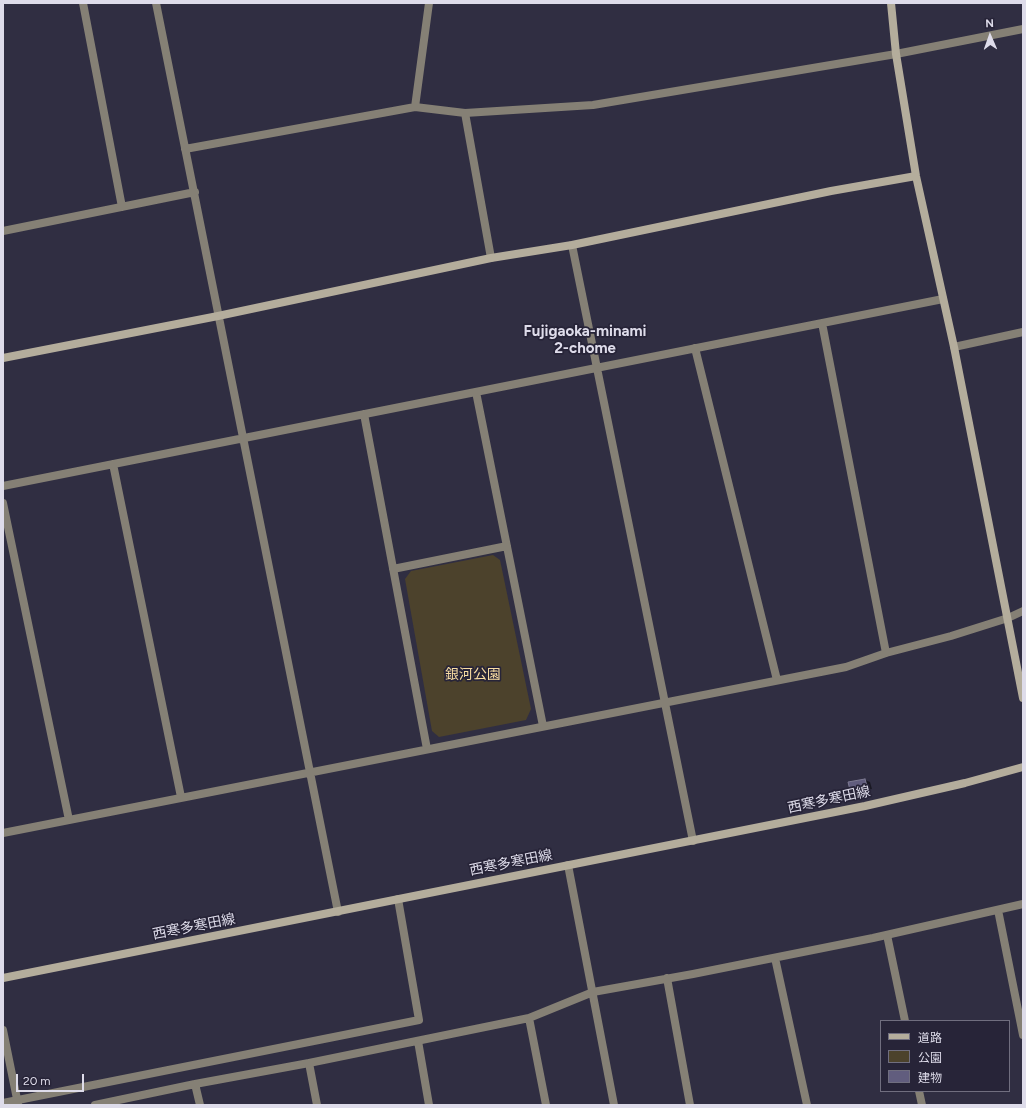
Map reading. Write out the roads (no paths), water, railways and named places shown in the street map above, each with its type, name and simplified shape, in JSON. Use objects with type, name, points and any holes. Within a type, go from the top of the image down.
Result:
[{"type":"street","points":[[83,3],[122,207]]},
{"type":"street","points":[[156,3],[338,912]]},
{"type":"street","points":[[415,106],[429,3]]},
{"type":"street","points":[[891,3],[896,54],[916,176],[954,347],[1023,698]]},
{"type":"street","points":[[185,149],[415,106],[465,113],[593,105],[896,54],[1023,28]]},
{"type":"street","points":[[465,113],[491,258]]},
{"type":"street","points":[[3,358],[218,316],[491,258],[572,244],[831,191],[916,176]]},
{"type":"street","points":[[3,231],[195,192]]},
{"type":"street","points":[[572,244],[693,841]]},
{"type":"street","points":[[3,486],[943,299]]},
{"type":"street","points":[[822,323],[886,653]]},
{"type":"street","points":[[954,347],[1023,332]]},
{"type":"street","points":[[695,348],[777,680]]},
{"type":"street","points":[[476,392],[543,726]]},
{"type":"street","points":[[364,414],[427,749]]},
{"type":"street","points":[[113,464],[181,797]]},
{"type":"street","points":[[3,503],[69,820]]},
{"type":"street","points":[[393,569],[507,546]]},
{"type":"street","points":[[3,833],[846,666],[886,653],[951,636],[1008,618],[1023,611]]},
{"type":"street","name":"西寒多寒田線","points":[[3,978],[865,806],[965,783],[1023,767]]},
{"type":"street","points":[[568,865],[614,1105]]},
{"type":"street","points":[[3,1103],[18,1103],[419,1020],[398,899]]},
{"type":"street","points":[[95,1105],[529,1018],[593,992],[888,935],[1023,904]]},
{"type":"street","points":[[998,910],[1023,1035]]},
{"type":"street","points":[[888,935],[905,1020]]},
{"type":"street","points":[[775,958],[806,1105]]},
{"type":"street","points":[[667,978],[690,1105]]},
{"type":"street","points":[[529,1018],[546,1105]]},
{"type":"street","points":[[3,1030],[18,1103]]},
{"type":"street","points":[[418,1041],[429,1105]]},
{"type":"street","points":[[309,1063],[317,1105]]},
{"type":"street","points":[[196,1084],[200,1105]]},
{"type":"street","points":[[920,1092],[922,1105]]},
{"type":"district","name":"Fujigaoka-minami 2-chome","points":[[585,340]]},
{"type":"park label","name":"銀河公園","points":[[473,675]]}]
